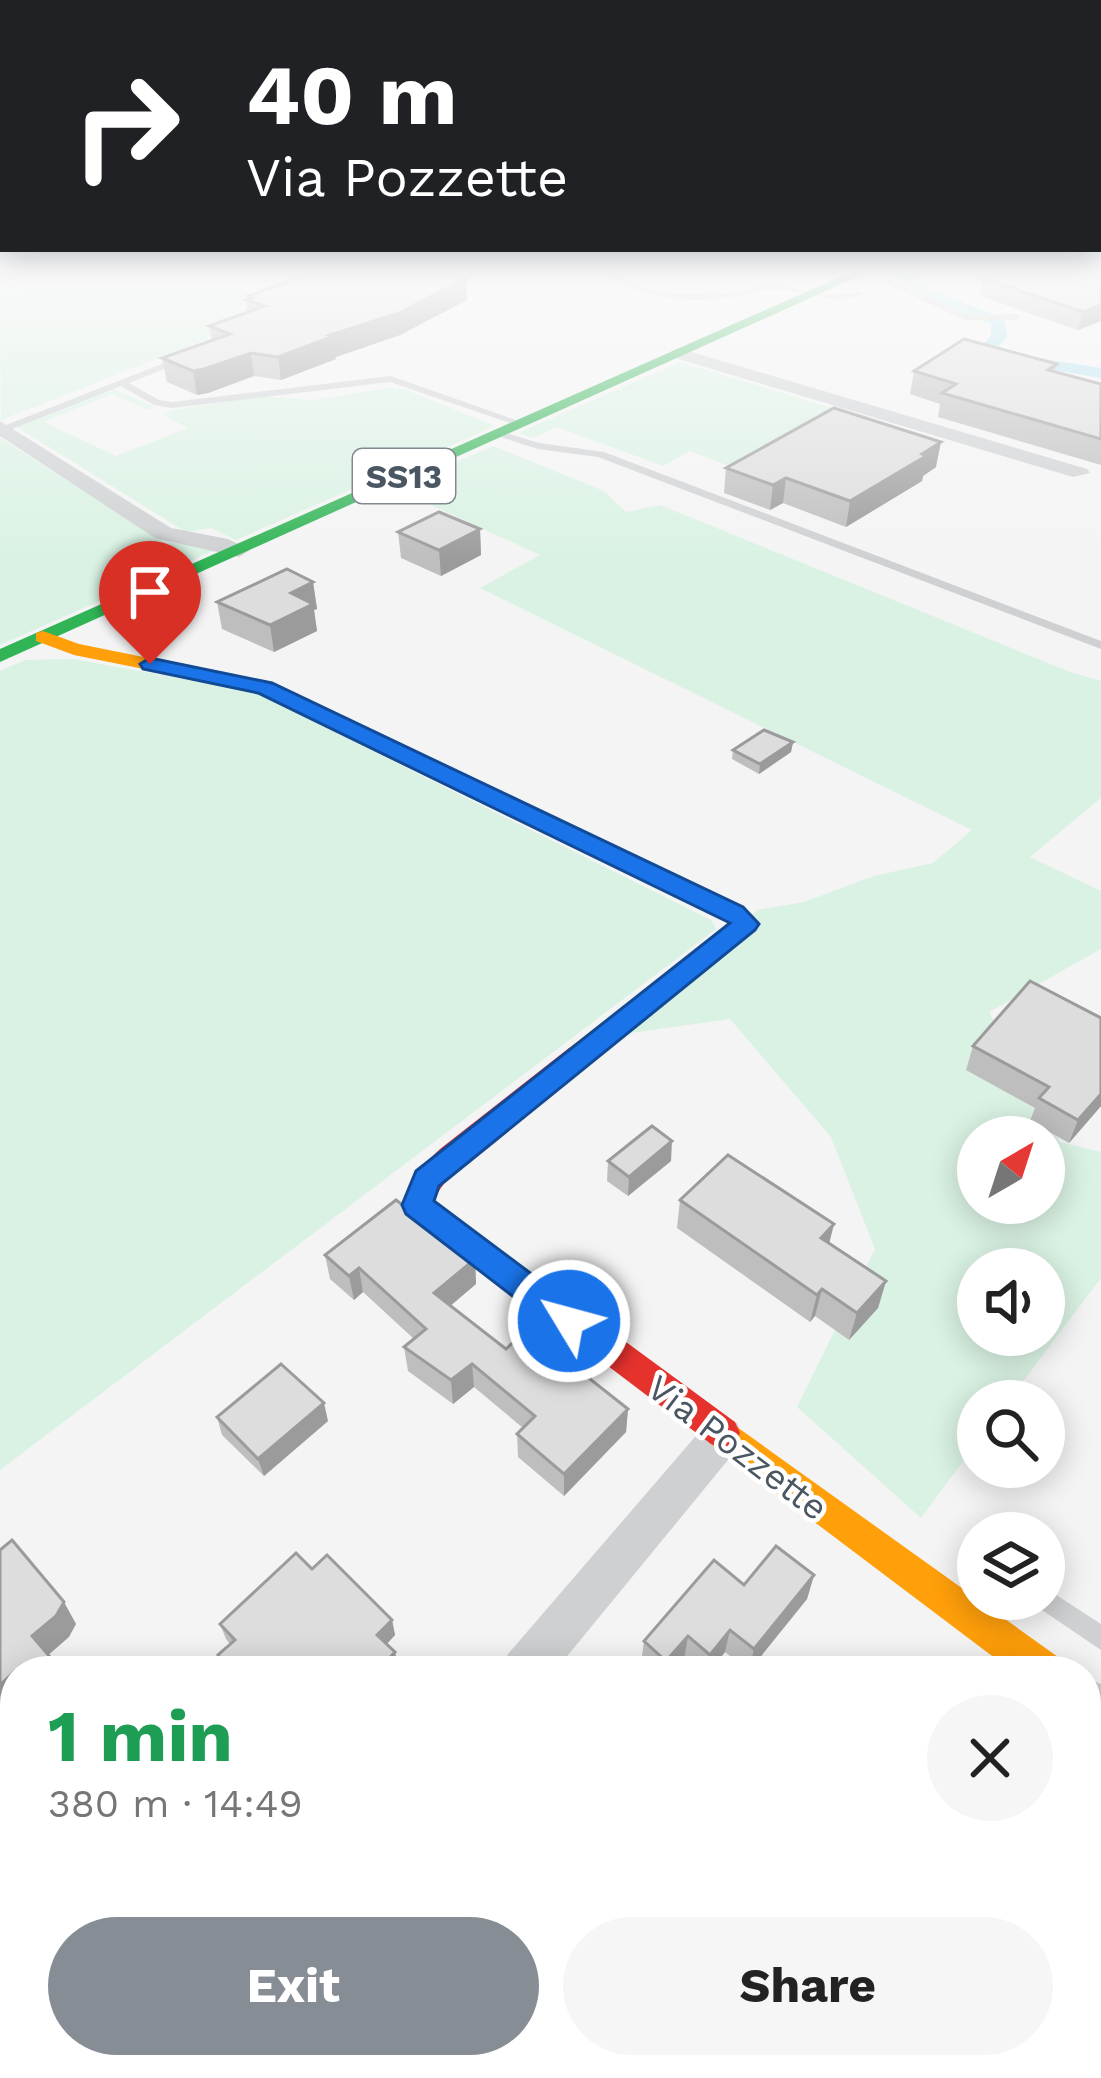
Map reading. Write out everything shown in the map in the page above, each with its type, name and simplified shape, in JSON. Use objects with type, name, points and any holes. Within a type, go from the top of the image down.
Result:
[{"type":"street","name":"SS13","points":[[0,656],[642,369]]},
{"type":"street","points":[[732,369],[1080,472]]},
{"type":"street","points":[[2,428],[163,533],[190,540],[217,539],[239,550]]},
{"type":"street","name":"Via Pozzette","points":[[43,638],[74,649],[265,688],[734,913],[746,924],[450,1157],[427,1179],[417,1205],[1023,1656]]},
{"type":"street","points":[[538,1656],[722,1436]]},
{"type":"lane","points":[[2,428],[157,369]]},
{"type":"lane","points":[[122,383],[172,405],[391,379],[538,446],[600,454],[1101,645]]},
{"type":"lane","points":[[1065,1613],[1101,1638]]},
{"type":"green space","points":[[1,369],[131,369],[1,420]]},
{"type":"green space","points":[[664,369],[703,369],[845,412],[737,469],[690,451],[663,466],[557,427],[533,438],[518,433]]},
{"type":"green space","points":[[113,389],[155,407],[148,410],[112,394],[44,422],[116,456],[188,428],[163,415],[173,410],[260,396],[313,400],[404,389],[495,426],[236,540],[211,528],[186,532],[17,427]]},
{"type":"green space","points":[[0,438],[166,543],[209,543],[215,550],[0,645]]},
{"type":"green space","points":[[493,446],[604,491],[626,512],[660,505],[1101,681],[1101,798],[1030,857],[1101,891],[1101,949],[989,1012],[1046,1116],[957,1116],[957,1224],[1065,1224],[1065,1143],[1101,1152],[1101,1278],[1065,1326],[1065,1248],[957,1248],[957,1356],[1042,1356],[1024,1380],[957,1380],[957,1469],[921,1518],[797,1407],[875,1249],[831,1137],[730,1019],[609,1036],[714,953],[757,910],[804,902],[874,876],[933,863],[972,830],[480,588],[540,555],[396,489]]},
{"type":"green space","points":[[73,659],[254,692],[711,920],[716,929],[0,1470],[0,671],[25,660]]},
{"type":"building","points":[[1050,369],[1101,384],[1101,439],[942,393],[956,384],[914,371]]},
{"type":"building","points":[[834,408],[941,442],[850,501],[786,478],[773,485],[726,468]]},
{"type":"building","points":[[439,512],[480,529],[439,550],[398,532]]},
{"type":"building","points":[[287,569],[313,582],[291,593],[313,604],[270,625],[217,602]]},
{"type":"building","points":[[764,730],[793,742],[760,764],[733,750]]},
{"type":"building","points":[[1030,981],[1101,1018],[1101,1094],[1078,1120],[1039,1098],[1049,1087],[973,1046]]},
{"type":"building","points":[[652,1126],[672,1141],[629,1177],[608,1161]]},
{"type":"building","points":[[728,1155],[834,1224],[821,1238],[886,1281],[857,1313],[822,1289],[817,1295],[680,1200]]},
{"type":"building","points":[[396,1200],[475,1259],[434,1293],[506,1349],[538,1319],[592,1362],[581,1372],[628,1409],[564,1474],[517,1434],[535,1416],[472,1364],[451,1380],[404,1347],[426,1329],[359,1268],[349,1276],[325,1255]]},
{"type":"building","points":[[281,1364],[324,1403],[258,1459],[217,1417]]},
{"type":"building","points":[[12,1540],[64,1602],[56,1616],[32,1636],[49,1656],[0,1656],[0,1550]]},
{"type":"building","points":[[776,1546],[814,1575],[754,1649],[730,1630],[710,1655],[688,1636],[670,1656],[660,1656],[644,1641],[714,1560],[744,1585]]},
{"type":"building","points":[[296,1553],[312,1569],[327,1555],[392,1620],[377,1635],[395,1652],[391,1656],[219,1656],[235,1640],[220,1624]]},
{"type":"waterway","points":[[1076,369],[1101,373]]},
{"type":"traffic: fast","points":[[0,656],[644,369]]},
{"type":"traffic: slow","points":[[43,637],[74,649],[265,687],[734,912],[746,924],[579,1055]]},
{"type":"traffic: slow","points":[[723,1433],[1024,1656]]},
{"type":"traffic: jam","points":[[579,1055],[450,1157],[427,1179],[417,1205],[723,1433]]},
{"type":"route","points":[[150,664],[265,688],[734,913],[746,924],[427,1179],[417,1205],[569,1321]]}]
